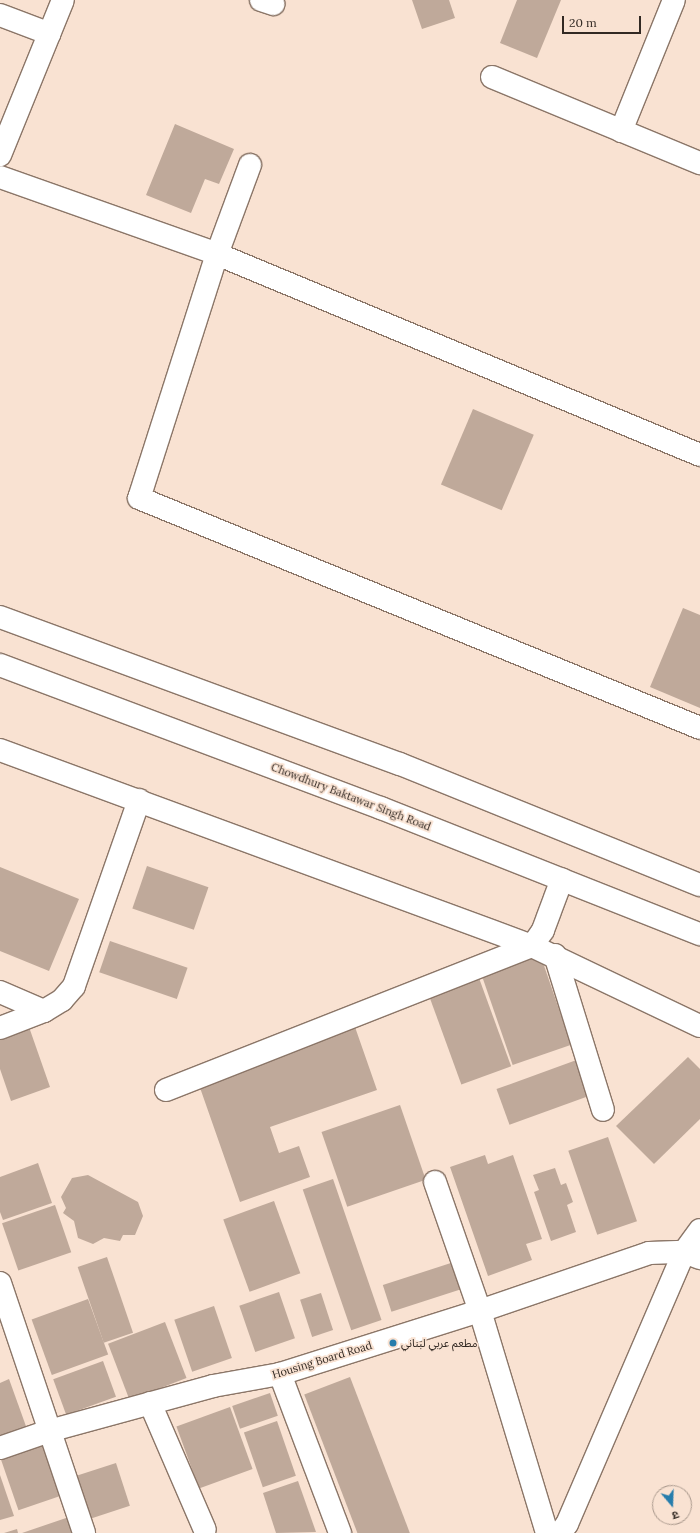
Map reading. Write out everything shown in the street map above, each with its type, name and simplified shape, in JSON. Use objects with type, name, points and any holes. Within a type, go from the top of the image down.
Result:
[{"type":"street","points":[[0,155],[63,0]]},
{"type":"street","points":[[621,131],[674,0]]},
{"type":"street","points":[[0,15],[50,34]]},
{"type":"street","points":[[492,77],[700,163]]},
{"type":"street","points":[[250,165],[217,254],[139,498],[700,728]]},
{"type":"street","points":[[0,177],[217,254],[700,454]]},
{"type":"street","points":[[0,617],[400,764],[700,885]]},
{"type":"street","name":"Chowdhury Baktawar Singh Road","points":[[0,665],[381,808],[700,934]]},
{"type":"street","points":[[0,750],[556,955],[700,1026]]},
{"type":"street","points":[[0,1028],[44,1011],[62,1000],[74,986],[139,800]]},
{"type":"street","points":[[166,1090],[532,946],[543,930],[562,880]]},
{"type":"street","points":[[556,955],[603,1110]]},
{"type":"street","points":[[0,992],[44,1011]]},
{"type":"street","points":[[435,1182],[480,1312],[547,1533]]},
{"type":"street","points":[[560,1533],[567,1524],[692,1255],[700,1230]]},
{"type":"street","name":"Housing Board Road","points":[[0,1448],[49,1431],[213,1386],[280,1374],[480,1312],[649,1252],[692,1255]]},
{"type":"street","points":[[0,1283],[84,1533]]},
{"type":"street","points":[[280,1374],[340,1533]]},
{"type":"street","points":[[150,1403],[204,1530]]},
{"type":"building","points":[[412,0],[449,0],[455,18],[422,29]]},
{"type":"building","points":[[517,0],[561,0],[537,58],[500,43]]},
{"type":"building","points":[[175,124],[234,149],[219,184],[205,179],[191,213],[146,195]]},
{"type":"building","points":[[473,409],[534,435],[502,510],[441,484]]},
{"type":"building","points":[[683,608],[700,615],[700,708],[650,687]]},
{"type":"building","points":[[147,866],[208,887],[194,930],[132,909]]},
{"type":"building","points":[[0,867],[79,899],[49,971],[0,951]]},
{"type":"building","points":[[110,941],[188,968],[177,999],[99,972]]},
{"type":"building","points":[[540,954],[571,1045],[513,1065],[481,974]]},
{"type":"building","points":[[479,978],[511,1066],[461,1084],[429,996]]},
{"type":"building","points":[[29,1027],[50,1087],[11,1101],[0,1069],[0,1037]]},
{"type":"building","points":[[355,1027],[377,1090],[270,1127],[279,1153],[299,1146],[310,1177],[240,1202],[198,1082]]},
{"type":"building","points":[[688,1057],[700,1069],[700,1119],[654,1164],[616,1126]]},
{"type":"building","points":[[582,1058],[595,1094],[509,1125],[496,1089]]},
{"type":"building","points":[[400,1105],[426,1180],[347,1207],[322,1132]]},
{"type":"building","points":[[608,1137],[637,1221],[597,1235],[568,1151]]},
{"type":"building","points":[[485,1155],[488,1164],[513,1155],[542,1239],[526,1244],[532,1260],[488,1276],[450,1167]]},
{"type":"building","points":[[38,1163],[52,1203],[3,1220],[0,1212],[0,1177]]},
{"type":"building","points":[[555,1168],[561,1185],[566,1183],[573,1202],[567,1205],[576,1232],[551,1241],[534,1192],[539,1190],[533,1175]]},
{"type":"building","points":[[88,1175],[138,1202],[143,1216],[135,1235],[123,1235],[120,1241],[104,1238],[93,1244],[78,1238],[74,1221],[63,1213],[66,1208],[61,1197],[72,1178]]},
{"type":"building","points":[[333,1179],[382,1320],[351,1330],[303,1189]]},
{"type":"building","points":[[274,1201],[300,1273],[250,1292],[223,1219]]},
{"type":"building","points":[[55,1205],[71,1252],[18,1271],[2,1223]]},
{"type":"building","points":[[107,1257],[133,1333],[104,1343],[78,1267]]},
{"type":"building","points":[[457,1261],[466,1288],[391,1312],[383,1285]]},
{"type":"building","points":[[279,1292],[295,1338],[255,1352],[239,1306]]},
{"type":"building","points":[[321,1293],[333,1330],[312,1337],[300,1300]]},
{"type":"building","points":[[88,1299],[108,1354],[52,1375],[32,1320]]},
{"type":"building","points":[[214,1306],[232,1358],[192,1372],[174,1320]]},
{"type":"building","points":[[165,1322],[187,1378],[130,1400],[108,1344]]},
{"type":"building","points":[[103,1361],[116,1397],[66,1415],[53,1379]]},
{"type":"building","points":[[350,1377],[410,1533],[357,1533],[304,1395]]},
{"type":"building","points":[[9,1379],[27,1429],[0,1439],[0,1383]]},
{"type":"building","points":[[270,1393],[278,1416],[240,1429],[232,1406]]},
{"type":"building","points":[[230,1407],[253,1469],[199,1489],[176,1426]]},
{"type":"building","points":[[277,1421],[296,1476],[263,1487],[244,1432]]},
{"type":"building","points":[[44,1437],[64,1495],[18,1510],[0,1457],[0,1452]]},
{"type":"building","points":[[116,1463],[130,1506],[84,1521],[70,1478]]},
{"type":"building","points":[[0,1475],[14,1516],[0,1520]]},
{"type":"building","points":[[298,1481],[316,1532],[276,1533],[263,1493]]},
{"type":"building","points":[[69,1517],[75,1533],[22,1533]]},
{"type":"building","points":[[17,1529],[18,1533],[4,1533]]},
{"type":"place","name":"مطعم عربي لبناني","points":[[393,1343]]}]
